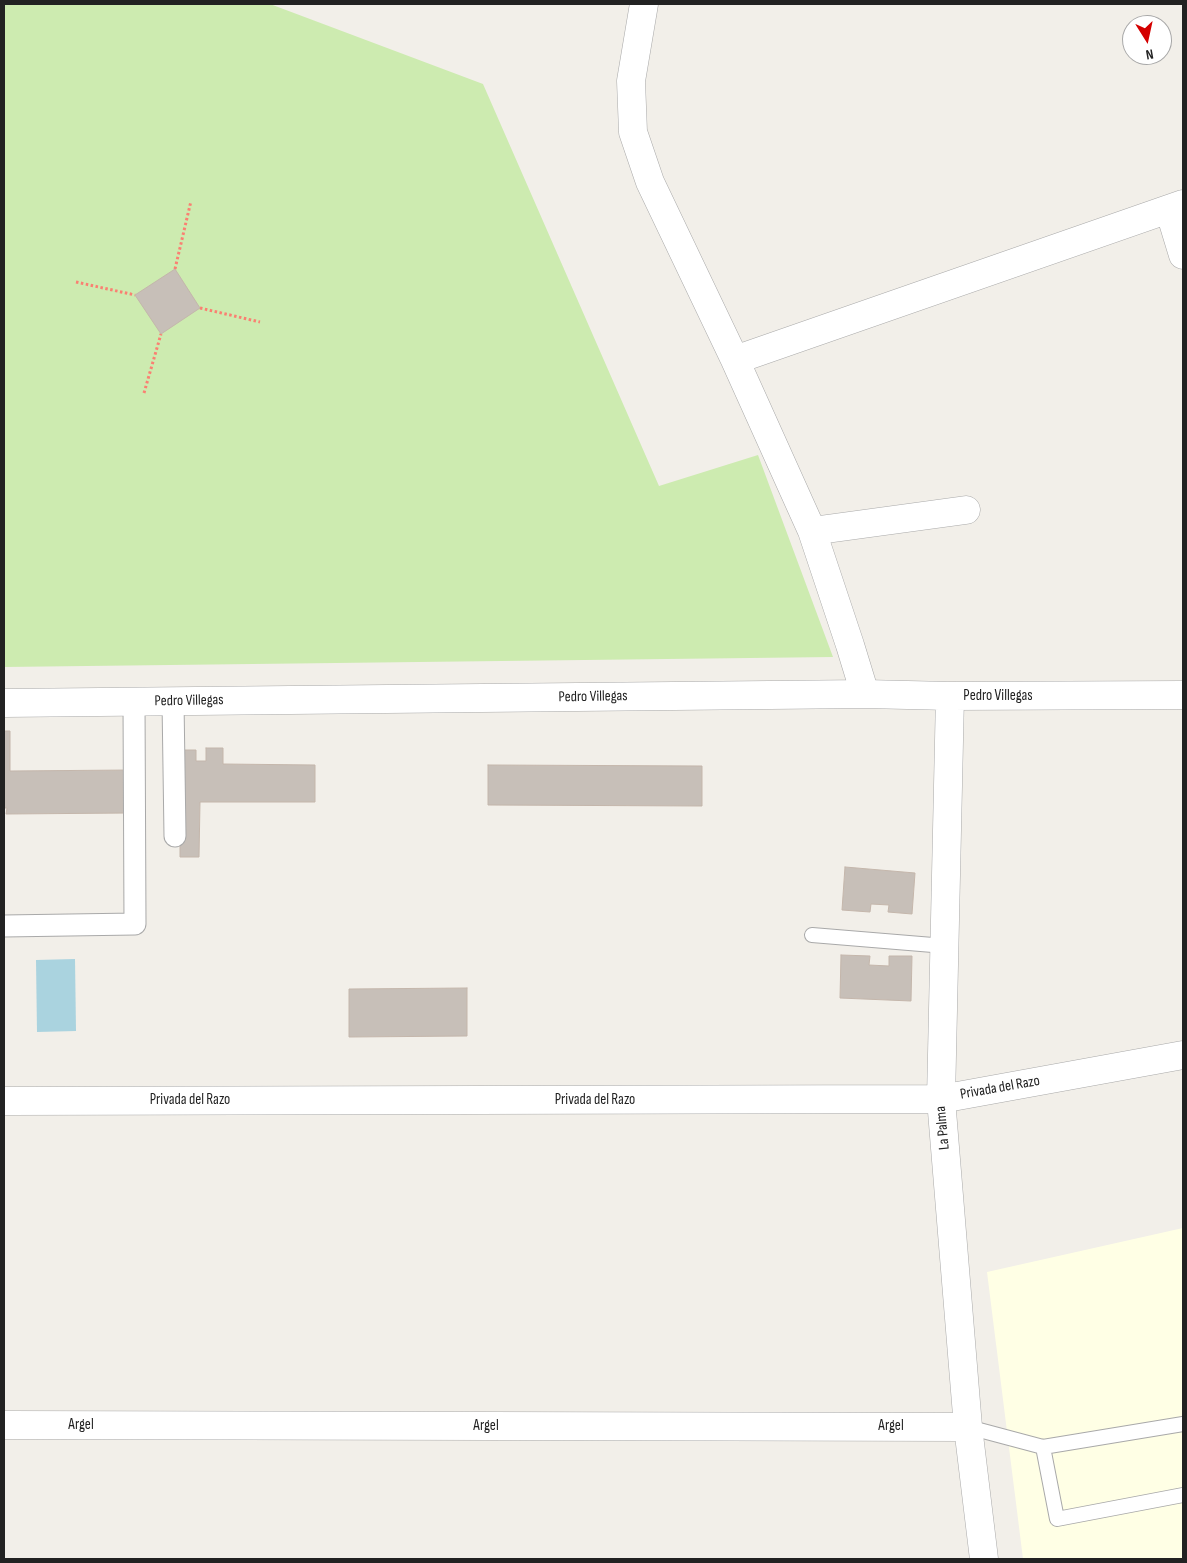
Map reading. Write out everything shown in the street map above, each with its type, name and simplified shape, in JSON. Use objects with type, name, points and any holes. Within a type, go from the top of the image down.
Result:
[{"type":"street","points":[[644,4],[631,81],[633,132],[650,182],[735,360],[812,531],[865,694]]},
{"type":"street","points":[[735,360],[1176,207],[1183,254]]},
{"type":"street","points":[[812,531],[966,510]]},
{"type":"street","name":"Pedro Villegas","points":[[4,703],[865,694],[950,696],[1183,695]]},
{"type":"street","name":"La Palma","points":[[950,696],[941,1099],[968,1426],[984,1559]]},
{"type":"street","points":[[173,701],[175,836]]},
{"type":"street","points":[[4,926],[135,924],[134,702]]},
{"type":"street","name":"Privada del Razo","points":[[4,1100],[941,1099],[1183,1055]]},
{"type":"street","name":"Argel","points":[[4,1425],[968,1426]]},
{"type":"lane","points":[[812,935],[945,946]]},
{"type":"lane","points":[[968,1426],[1044,1447],[1183,1424]]},
{"type":"lane","points":[[1044,1447],[1057,1519],[1183,1495]]},
{"type":"path","points":[[174,269],[191,201]]},
{"type":"path","points":[[76,282],[135,295]]},
{"type":"path","points":[[200,308],[260,322]]},
{"type":"path","points":[[144,393],[161,334]]},
{"type":"shaded area","points":[[1183,1228],[1183,1559],[1023,1559],[987,1272]]},
{"type":"green space","points":[[4,4],[270,4],[483,84],[659,486],[758,455],[833,657],[4,667]]},
{"type":"water","points":[[75,959],[76,1031],[37,1032],[36,960]]},
{"type":"building","points":[[175,269],[200,308],[161,334],[135,295]]},
{"type":"building","points":[[4,731],[10,731],[10,771],[129,770],[129,813],[6,814],[7,808],[4,808]]},
{"type":"building","points":[[206,748],[223,748],[223,764],[315,765],[315,802],[200,802],[199,857],[180,857],[180,750],[196,750],[196,761],[206,761]]},
{"type":"building","points":[[488,765],[702,766],[702,806],[488,805]]},
{"type":"building","points":[[845,867],[915,873],[912,914],[888,912],[889,905],[871,904],[870,912],[842,910]]},
{"type":"building","points":[[841,955],[870,956],[869,965],[889,966],[889,956],[912,956],[911,1001],[840,998]]},
{"type":"building","points":[[467,988],[467,1036],[349,1037],[349,989]]}]
